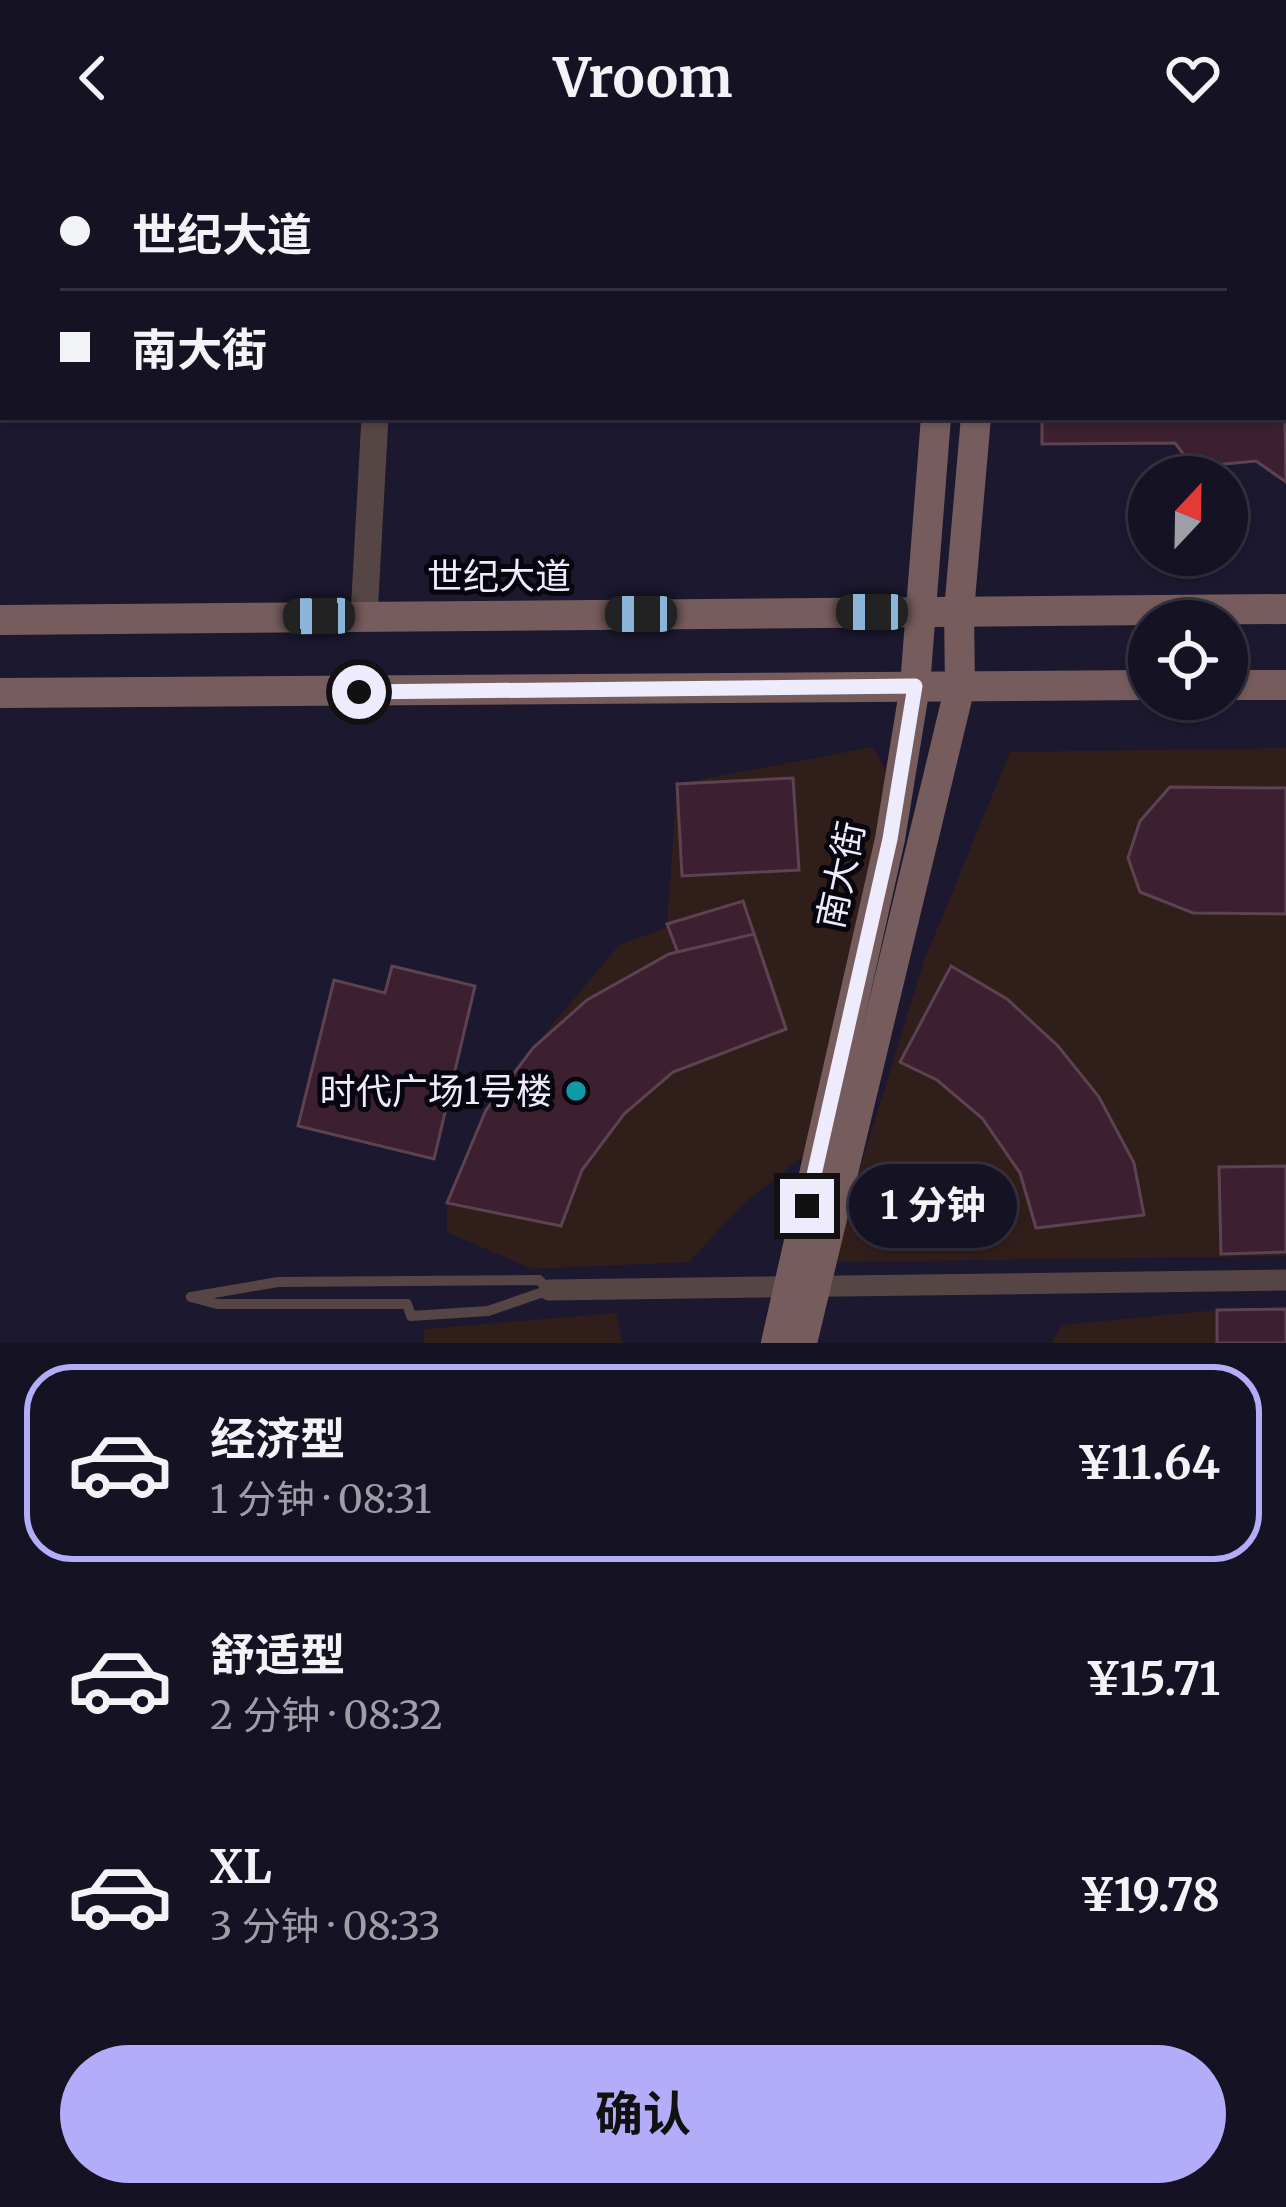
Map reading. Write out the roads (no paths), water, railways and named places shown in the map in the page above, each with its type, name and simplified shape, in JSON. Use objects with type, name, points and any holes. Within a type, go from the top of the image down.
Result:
[{"type":"main road","name":"南大街","points":[[776,1343],[801,1288],[890,839],[915,686],[936,420]]},
{"type":"main road","points":[[802,1343],[801,1288],[960,686],[959,611],[976,420]]},
{"type":"main road","name":"世纪大道","points":[[0,620],[1286,609]]},
{"type":"main road","points":[[0,693],[1128,685]]},
{"type":"main road","points":[[1248,685],[1286,685]]},
{"type":"street","points":[[364,616],[375,420]]},
{"type":"street","points":[[549,1290],[1286,1280]]},
{"type":"lane","points":[[539,1280],[549,1290],[488,1311],[411,1316],[406,1304],[217,1304],[191,1297],[278,1282],[539,1280]]},
{"type":"place","name":"时代广场1号楼","points":[[576,1091]]}]
